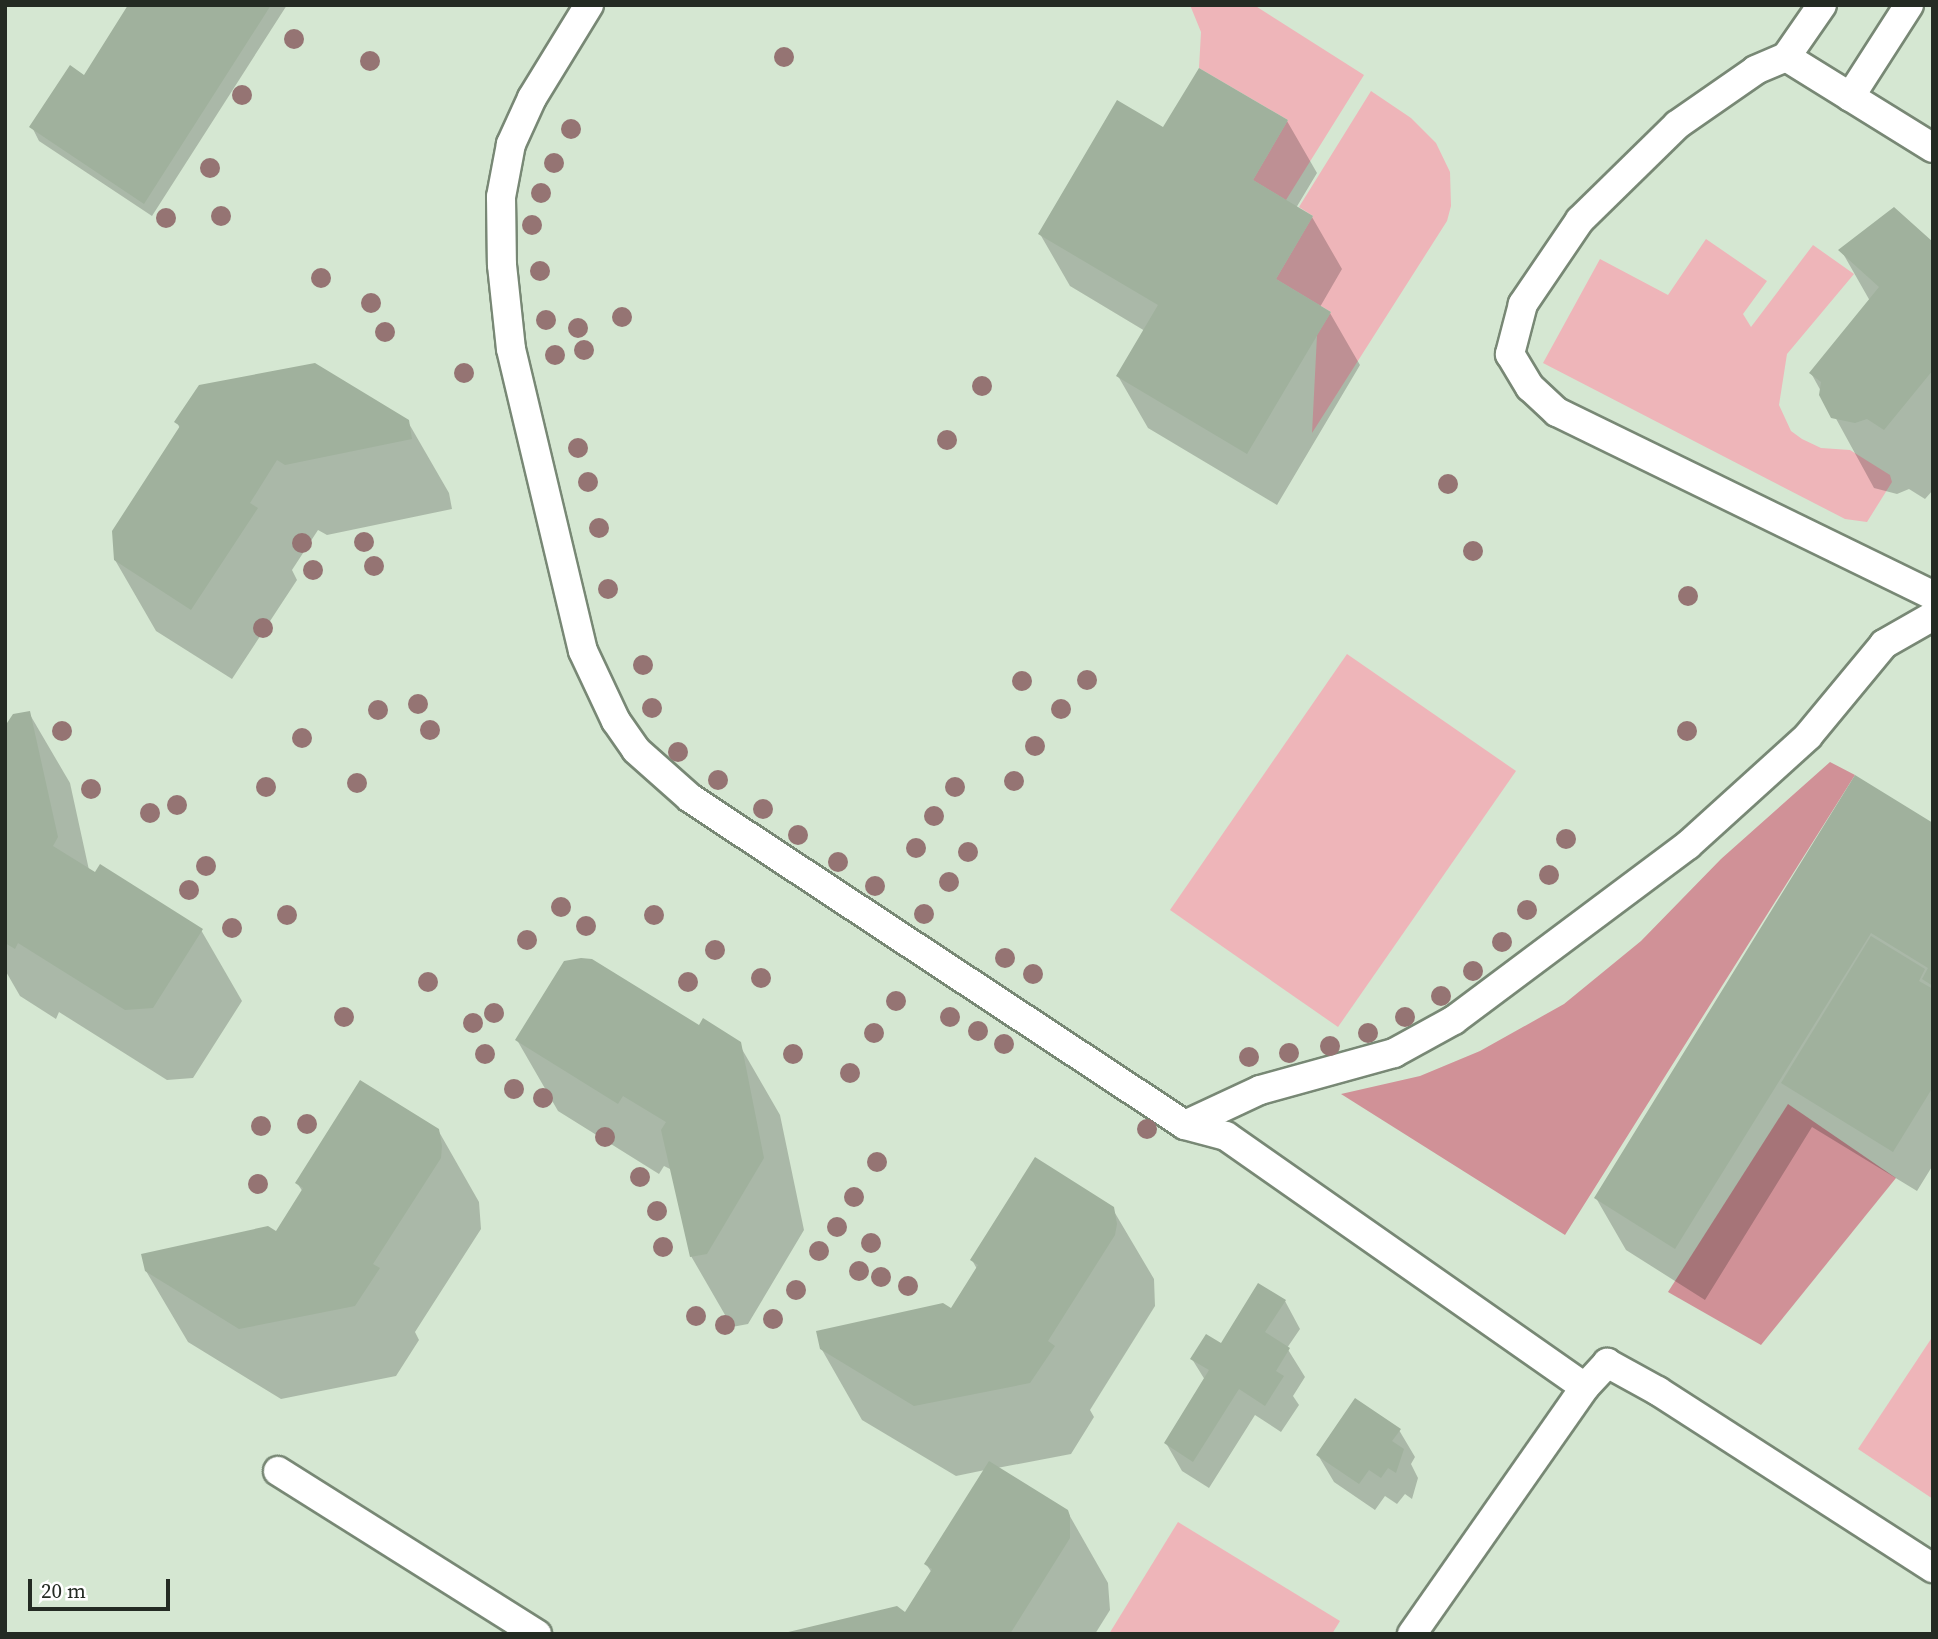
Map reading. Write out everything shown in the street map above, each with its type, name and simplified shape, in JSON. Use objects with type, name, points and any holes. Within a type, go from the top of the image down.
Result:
[{"type":"lane","points":[[589,5],[532,98],[511,144],[501,197],[502,265],[511,349],[567,593],[583,651],[616,721],[653,767],[690,798],[1185,1125],[1226,1136],[1586,1387]]},
{"type":"lane","points":[[1822,5],[1786,57],[1733,83],[1668,133],[1602,195],[1557,247],[1523,304],[1510,354],[1530,387],[1557,412],[1933,596]]},
{"type":"lane","points":[[1850,97],[1909,5]]},
{"type":"lane","points":[[1786,57],[1933,148]]},
{"type":"lane","points":[[1185,1125],[1260,1090],[1394,1052],[1464,1013],[1688,845],[1808,736],[1884,644],[1933,617]]},
{"type":"lane","points":[[1412,1634],[1586,1387],[1606,1363],[1658,1391],[1933,1569]]},
{"type":"lane","points":[[278,1471],[537,1634]]},
{"type":"shaded area","points":[[1190,5],[1254,5],[1364,75],[1286,200],[1253,180],[1288,120],[1199,68],[1201,32]]},
{"type":"shaded area","points":[[1371,91],[1411,118],[1436,143],[1450,172],[1451,206],[1447,221],[1312,433],[1317,335],[1331,312],[1276,279],[1313,216],[1299,207]]},
{"type":"shaded area","points":[[1706,239],[1767,281],[1743,314],[1751,327],[1813,245],[1854,274],[1787,354],[1779,405],[1791,431],[1802,439],[1821,448],[1850,450],[1890,475],[1892,482],[1867,522],[1845,519],[1543,363],[1600,259],[1668,295]]},
{"type":"shaded area","points":[[1347,654],[1516,771],[1338,1027],[1170,910]]},
{"type":"shaded area","points":[[1830,762],[1855,775],[1565,1235],[1341,1094],[1420,1076],[1480,1051],[1564,1004],[1641,941],[1721,859]]},
{"type":"shaded area","points":[[1788,1104],[1896,1178],[1761,1345],[1668,1292]]},
{"type":"shaded area","points":[[1933,1336],[1933,1499],[1858,1449]]},
{"type":"shaded area","points":[[1178,1522],[1340,1621],[1332,1634],[1109,1634]]},
{"type":"building","points":[[128,5],[271,5],[144,204],[29,127],[70,65],[84,75]]},
{"type":"building","points":[[1199,68],[1288,120],[1253,180],[1313,216],[1276,279],[1331,312],[1247,454],[1116,376],[1158,305],[1038,234],[1117,100],[1163,127]]},
{"type":"building","points":[[1894,207],[1933,242],[1933,370],[1884,430],[1867,419],[1855,423],[1831,418],[1819,395],[1821,382],[1809,373],[1879,287],[1838,250]]},
{"type":"building","points":[[315,363],[409,420],[412,439],[285,465],[277,460],[250,503],[258,508],[191,610],[114,560],[112,531],[180,426],[174,422],[199,385]]},
{"type":"building","points":[[30,711],[58,837],[53,846],[95,872],[100,864],[203,929],[153,1008],[125,1010],[18,943],[15,949],[5,943],[5,726],[13,714]]},
{"type":"building","points":[[1855,775],[1933,823],[1933,986],[1922,979],[1928,968],[1871,933],[1675,1249],[1594,1198]]},
{"type":"building","points":[[1871,936],[1925,969],[1919,981],[1933,989],[1933,1087],[1893,1152],[1781,1083]]},
{"type":"building","points":[[592,959],[699,1025],[703,1018],[741,1042],[764,1158],[707,1254],[690,1257],[661,1130],[666,1122],[623,1096],[618,1104],[515,1040],[564,961]]},
{"type":"building","points":[[360,1080],[439,1129],[442,1146],[441,1158],[373,1264],[380,1268],[355,1306],[239,1329],[145,1271],[141,1254],[268,1226],[276,1231],[303,1188],[295,1183]]},
{"type":"building","points":[[1035,1157],[1114,1207],[1117,1224],[1115,1235],[1048,1341],[1055,1346],[1030,1383],[914,1406],[820,1349],[816,1331],[943,1303],[951,1308],[978,1265],[970,1260]]},
{"type":"building","points":[[1258,1283],[1286,1300],[1265,1332],[1290,1348],[1276,1371],[1284,1376],[1265,1406],[1239,1389],[1193,1462],[1164,1443],[1209,1370],[1190,1359],[1206,1334],[1221,1343]]},
{"type":"building","points":[[1355,1398],[1401,1429],[1392,1441],[1404,1449],[1396,1473],[1388,1468],[1381,1478],[1369,1470],[1359,1484],[1316,1455]]},
{"type":"building","points":[[989,1461],[1068,1510],[1070,1516],[1070,1538],[1010,1634],[780,1634],[897,1606],[905,1612],[932,1569],[924,1564]]}]
